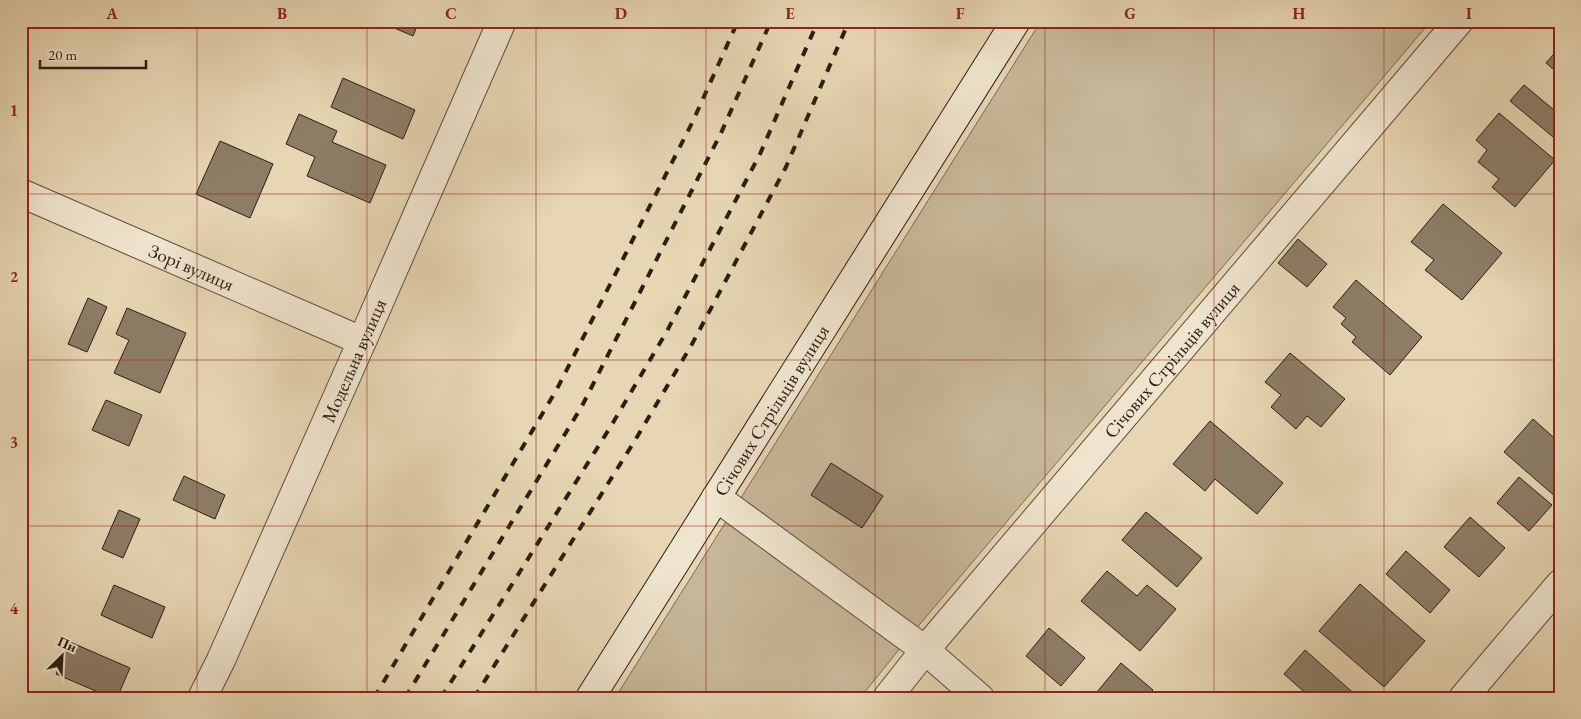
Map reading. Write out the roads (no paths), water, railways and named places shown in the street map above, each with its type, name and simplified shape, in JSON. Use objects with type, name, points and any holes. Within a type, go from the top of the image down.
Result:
[{"type":"street","name":"Модельна вулиця","points":[[202,698],[221,660],[502,21]]},
{"type":"street","name":"Січових Стрільців вулиця","points":[[590,698],[1016,21]]},
{"type":"street","name":"Січових Стрільців вулиця","points":[[887,698],[925,650],[1459,21]]},
{"type":"street","name":"Зорі вулиця","points":[[21,193],[362,341]]},
{"type":"street","points":[[716,497],[925,650],[980,698]]},
{"type":"street","points":[[1463,698],[1560,584]]},
{"type":"railway","points":[[374,698],[557,389],[693,121],[738,21]]},
{"type":"railway","points":[[405,698],[582,406],[721,133],[771,21]]},
{"type":"railway","points":[[441,698],[611,426],[667,331],[760,154],[818,21]]},
{"type":"railway","points":[[474,698],[634,442],[691,346],[786,167],[849,21]]}]
